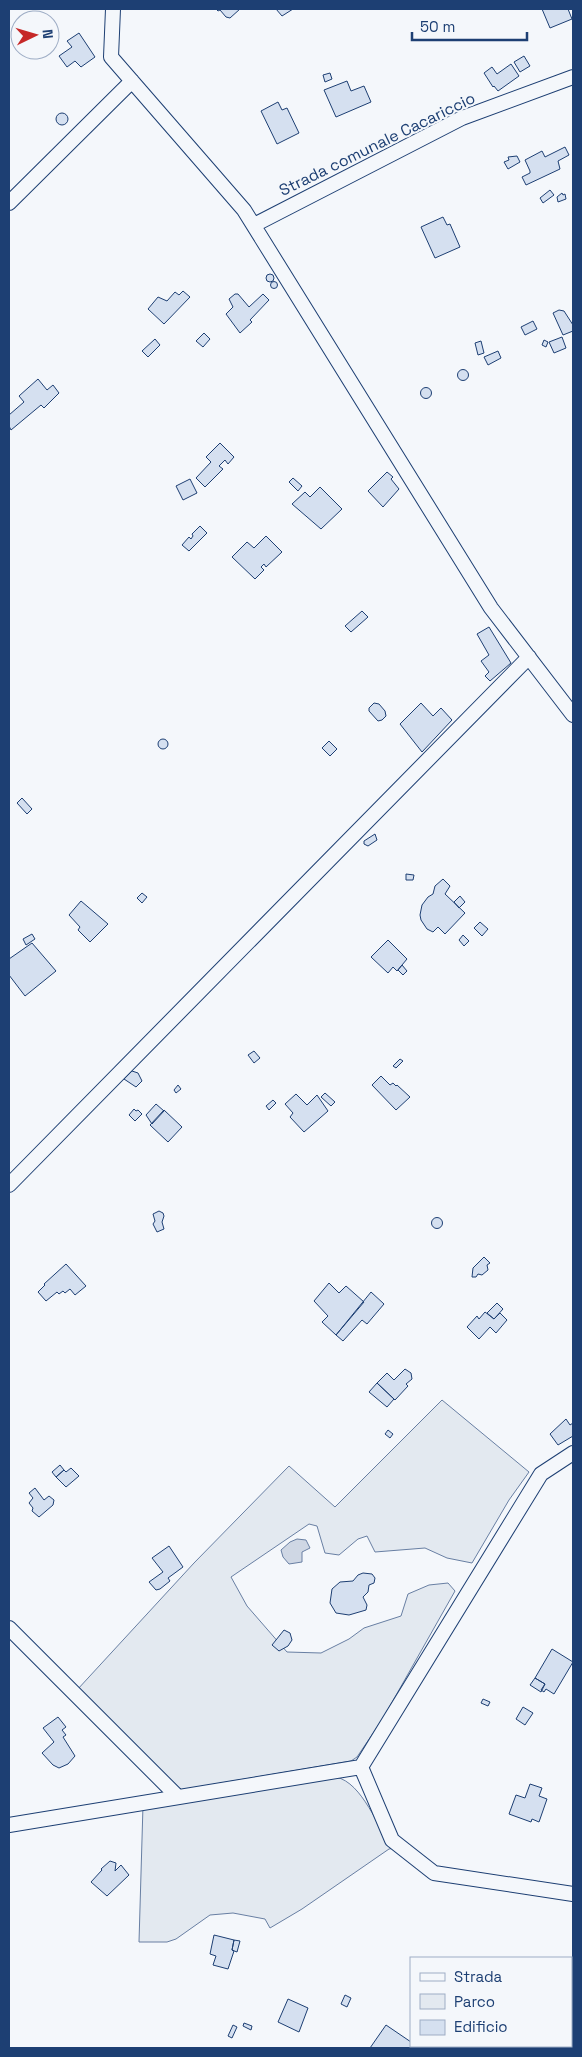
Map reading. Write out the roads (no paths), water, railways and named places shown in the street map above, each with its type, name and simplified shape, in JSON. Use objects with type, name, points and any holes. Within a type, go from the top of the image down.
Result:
[{"type":"street","points":[[113,9],[111,58],[244,210],[491,608],[573,715]]},
{"type":"street","name":"Strada comunale Cacariccio","points":[[254,226],[462,118],[573,77]]},
{"type":"street","points":[[9,203],[132,81]]},
{"type":"street","points":[[9,1185],[529,657]]},
{"type":"street","points":[[9,1825],[361,1767],[541,1474],[573,1453]]},
{"type":"street","points":[[9,1628],[178,1797]]},
{"type":"street","points":[[361,1767],[392,1840],[434,1874],[573,1894]]}]
